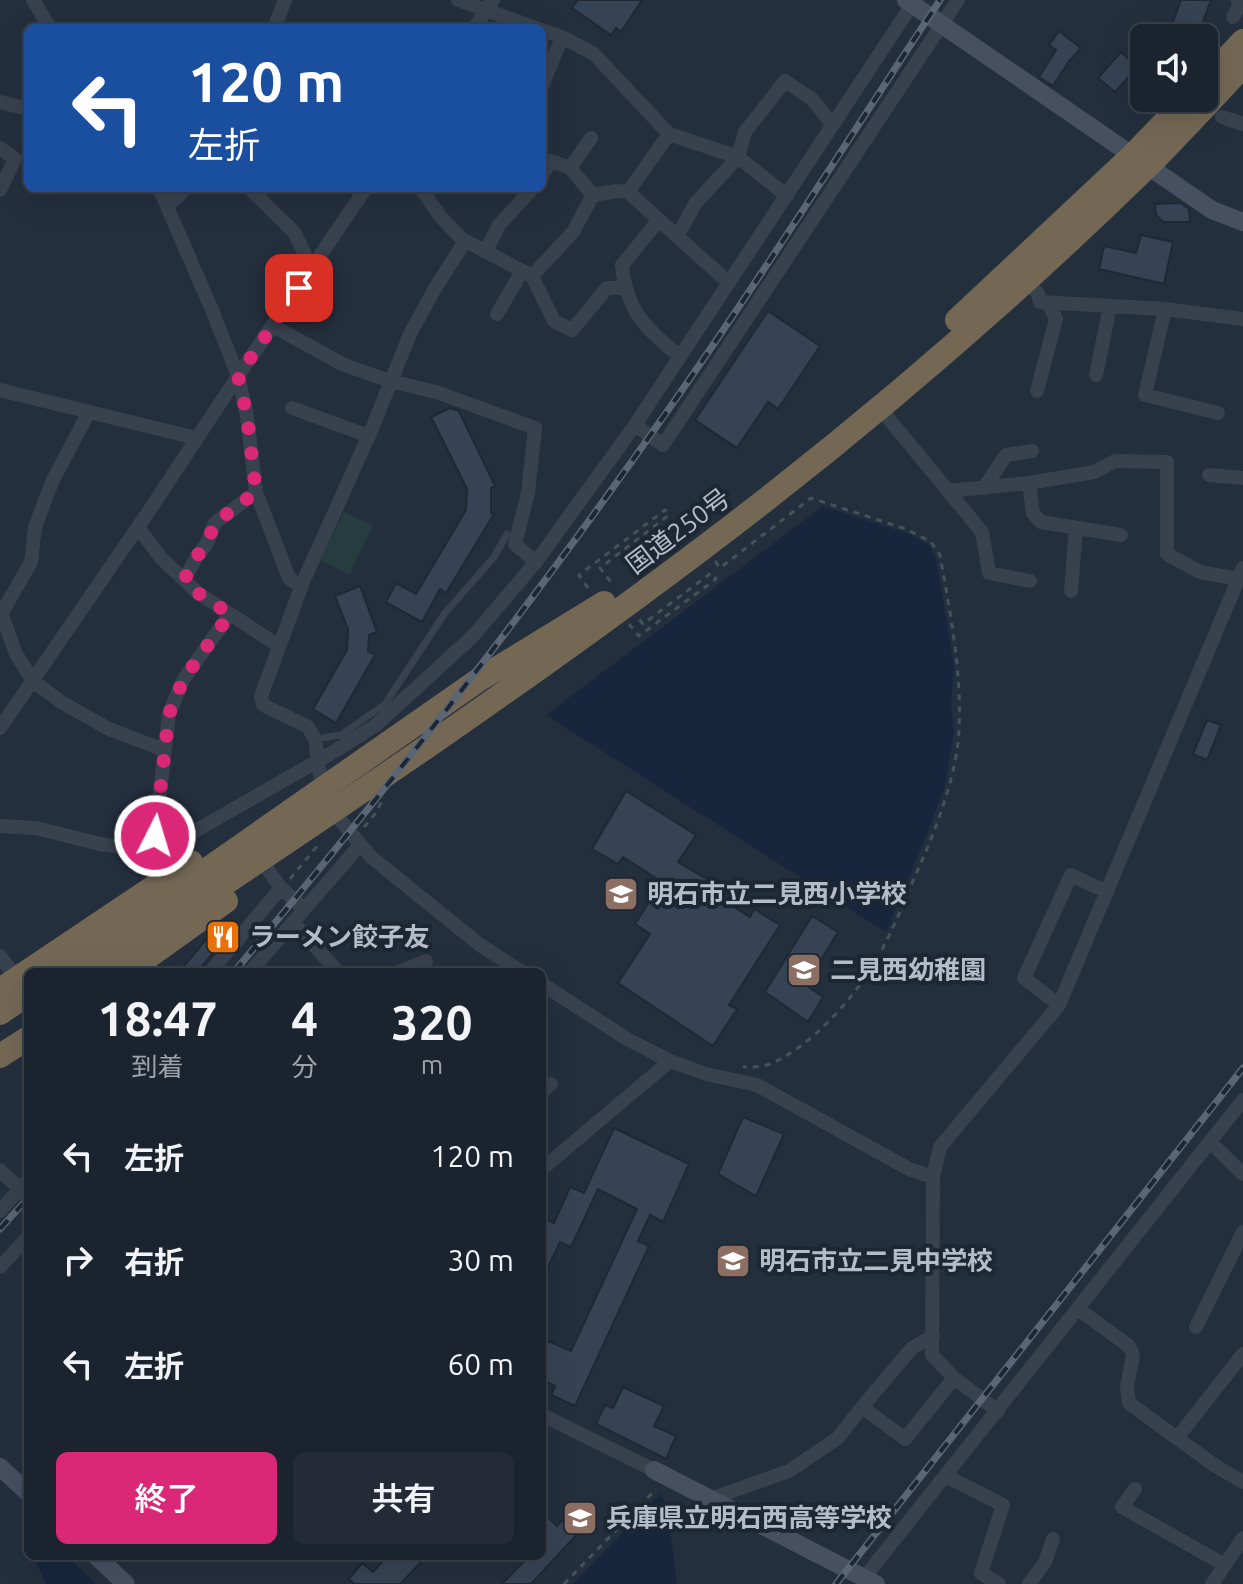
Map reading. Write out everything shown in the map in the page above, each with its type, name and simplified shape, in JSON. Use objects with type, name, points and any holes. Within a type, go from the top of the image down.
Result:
[{"type":"highway","points":[[1218,67],[1243,41]]},
{"type":"highway","name":"国道250号","points":[[98,968],[293,838],[328,800],[480,679],[606,602],[761,486],[1140,161],[1243,66]]},
{"type":"highway","name":"国道250号","points":[[66,968],[328,800],[466,719],[614,614],[763,502],[1025,282],[1140,161],[1177,112]]},
{"type":"highway","points":[[42,968],[170,862],[289,799],[328,800]]},
{"type":"highway","points":[[133,968],[275,879],[293,838]]},
{"type":"highway","points":[[0,1013],[18,988]]},
{"type":"highway","points":[[0,1031],[24,1016]]},
{"type":"highway","points":[[0,1056],[24,1041]]},
{"type":"street","points":[[33,0],[48,24]]},
{"type":"street","points":[[276,24],[285,0]]},
{"type":"street","points":[[458,0],[490,5],[529,24]]},
{"type":"street","points":[[635,425],[663,445],[958,0]]},
{"type":"street","points":[[1233,17],[1239,6],[1238,0]]},
{"type":"street","points":[[170,862],[176,842],[376,725],[473,636],[536,562],[635,425],[911,2],[1212,210],[1243,222]]},
{"type":"street","points":[[477,24],[490,5]]},
{"type":"street","points":[[546,31],[594,54],[669,134],[738,157],[787,196]]},
{"type":"street","points":[[546,76],[562,37]]},
{"type":"street","points":[[677,237],[695,204],[738,157],[745,132],[785,81],[812,99],[833,125]]},
{"type":"street","points":[[0,102],[24,108]]},
{"type":"street","points":[[1222,117],[1243,124]]},
{"type":"street","points":[[628,192],[669,134]]},
{"type":"street","points":[[570,168],[591,138]]},
{"type":"street","points":[[0,148],[15,159],[0,190]]},
{"type":"street","points":[[546,169],[551,161],[570,168],[593,195]]},
{"type":"street","points":[[161,192],[238,376],[247,416],[256,492],[289,578],[301,587]]},
{"type":"street","points":[[167,205],[182,192]]},
{"type":"street","points":[[253,192],[294,232],[312,269]]},
{"type":"street","points":[[263,201],[271,192]]},
{"type":"street","points":[[0,728],[363,192]]},
{"type":"street","points":[[423,192],[441,217],[465,241],[527,274],[554,321],[572,330],[607,288],[624,288]]},
{"type":"street","points":[[486,251],[499,225],[529,192]]},
{"type":"street","points":[[593,195],[628,192],[729,283]]},
{"type":"street","points":[[497,314],[527,274],[573,232],[593,195]]},
{"type":"street","points":[[659,220],[622,265],[624,288],[632,307],[652,333],[680,357]]},
{"type":"street","points":[[465,241],[410,334],[369,436],[301,587],[261,696],[263,705],[308,727],[315,739],[328,800],[340,820],[371,857],[480,945],[516,968]]},
{"type":"street","points":[[1025,282],[1038,293],[1040,302],[1165,309],[1243,319]]},
{"type":"street","points":[[1037,391],[1056,319],[1048,303]]},
{"type":"street","points":[[1096,375],[1110,306]]},
{"type":"street","points":[[1165,309],[1140,394],[1218,413]]},
{"type":"street","points":[[273,326],[344,365],[436,392],[535,428],[528,493],[515,544],[536,562]]},
{"type":"street","points":[[0,390],[196,438]]},
{"type":"street","points":[[879,407],[982,532],[989,573],[1030,581]]},
{"type":"street","points":[[292,408],[369,436]]},
{"type":"street","points":[[89,412],[52,482],[35,527],[31,562],[1,616],[16,654],[33,681],[61,702],[109,729],[164,750]]},
{"type":"street","points":[[984,488],[1006,455],[1032,451]]},
{"type":"street","points":[[948,491],[1029,483],[1094,472],[1115,461],[1167,462],[1167,554],[1200,572],[1241,574],[1059,1005],[940,1147],[933,1177],[932,1355],[954,1378],[998,1411]]},
{"type":"street","points":[[1209,475],[1243,478]]},
{"type":"street","points":[[1029,483],[1033,513],[1041,522],[1121,535]]},
{"type":"street","points":[[184,580],[206,545],[215,523],[256,492]]},
{"type":"street","points":[[138,527],[161,558],[198,593],[279,646]]},
{"type":"street","points":[[1071,591],[1076,528]]},
{"type":"street","points":[[170,862],[155,836],[169,714],[183,680],[230,614]]},
{"type":"street","points":[[0,826],[36,828],[170,862]]},
{"type":"street","points":[[253,968],[360,845]]},
{"type":"street","points":[[1059,1005],[1024,978],[1071,875],[1107,892]]},
{"type":"street","points":[[213,968],[275,879],[304,909]]},
{"type":"street","points":[[293,922],[334,968]]},
{"type":"street","points":[[0,956],[18,988]]},
{"type":"street","points":[[409,968],[426,961]]},
{"type":"street","points":[[546,987],[627,1039],[670,1061],[706,1074],[757,1085],[909,1169],[933,1177]]},
{"type":"street","points":[[546,1166],[670,1061]]},
{"type":"street","points":[[546,1417],[870,1581],[946,1476],[1243,1100]]},
{"type":"street","points":[[1210,1142],[1243,1174]]},
{"type":"street","points":[[0,1170],[24,1188]]},
{"type":"street","points":[[0,1211],[24,1190]]},
{"type":"street","points":[[1196,1327],[1243,1232]]},
{"type":"street","points":[[0,1267],[24,1241]]},
{"type":"street","points":[[1078,1309],[1129,1346],[1133,1355],[1127,1387],[1129,1403],[1214,1465],[1243,1482]]},
{"type":"street","points":[[710,1499],[789,1471],[838,1438],[912,1348],[933,1336]]},
{"type":"street","points":[[1177,1438],[1243,1354]]},
{"type":"street","points":[[862,1407],[905,1439],[954,1378]]},
{"type":"street","points":[[0,1467],[24,1489]]},
{"type":"street","points":[[946,1476],[1003,1505],[981,1573],[999,1584]]},
{"type":"street","points":[[1135,1489],[1122,1507],[1225,1565]]},
{"type":"street","points":[[1212,1584],[1243,1538]]},
{"type":"street","points":[[1029,1584],[1045,1562],[1053,1539]]},
{"type":"street","points":[[100,1560],[126,1584]]},
{"type":"lane","points":[[315,739],[341,735],[385,704],[445,613],[494,557],[507,534]]},
{"type":"path","points":[[715,561],[720,568],[811,498],[906,529],[931,542],[940,555],[958,663],[959,732],[945,800],[932,839],[878,958],[858,988],[809,1039],[782,1058],[764,1066],[741,1067]]},
{"type":"path","points":[[564,1584],[661,1483],[659,1473]]},
{"type":"green space","points":[[344,511],[373,526],[349,575],[320,560]]},
{"type":"water","points":[[823,506],[912,535],[930,546],[936,558],[954,667],[951,705],[954,731],[945,785],[886,932],[546,715]]},
{"type":"water","points":[[660,1494],[667,1505],[677,1584],[573,1584]]},
{"type":"water","points":[[36,1560],[71,1560],[96,1584],[46,1584]]},
{"type":"building","points":[[578,0],[642,0],[621,32],[616,28],[611,35],[572,8]]},
{"type":"building","points":[[1181,0],[1211,0],[1202,24],[1172,24]]},
{"type":"building","points":[[1059,31],[1081,48],[1053,86],[1039,77],[1056,50],[1049,45]]},
{"type":"building","points":[[1121,52],[1130,60],[1130,76],[1115,92],[1098,78]]},
{"type":"building","points":[[1181,203],[1189,209],[1190,222],[1163,222],[1156,215],[1155,204]]},
{"type":"building","points":[[1141,235],[1173,242],[1164,284],[1099,269],[1104,246],[1136,253]]},
{"type":"building","points":[[768,311],[820,346],[778,409],[768,402],[737,448],[695,420]]},
{"type":"building","points":[[450,408],[459,411],[495,486],[491,488],[491,513],[494,514],[446,593],[440,589],[422,622],[386,602],[396,583],[416,594],[466,510],[467,489],[431,417]]},
{"type":"building","points":[[360,586],[377,632],[369,635],[368,651],[375,655],[336,723],[313,709],[347,650],[348,629],[335,596]]},
{"type":"building","points":[[1207,720],[1221,725],[1207,760],[1193,754]]},
{"type":"building","points":[[626,791],[696,835],[678,862],[715,884],[710,892],[750,917],[754,909],[780,925],[729,1005],[737,1009],[713,1046],[618,983],[650,934],[635,924],[662,882],[623,857],[618,864],[592,849]]},
{"type":"building","points":[[812,916],[838,932],[806,985],[823,997],[808,1022],[765,992]]},
{"type":"building","points":[[223,927],[228,935],[201,968],[182,968],[209,936]]},
{"type":"building","points":[[743,1117],[784,1134],[756,1196],[718,1174]]},
{"type":"building","points":[[614,1128],[689,1164],[663,1222],[650,1215],[638,1241],[649,1246],[575,1406],[551,1395],[555,1386],[546,1382],[546,1345],[548,1341],[571,1351],[637,1209],[598,1189],[571,1247],[560,1242],[546,1272],[546,1220],[554,1223],[570,1187],[584,1193]]},
{"type":"building","points":[[623,1387],[664,1406],[654,1426],[676,1436],[666,1459],[596,1424],[605,1405],[613,1408]]},
{"type":"building","points":[[584,1501],[594,1509],[589,1516],[592,1518],[531,1584],[502,1584],[525,1560],[546,1560],[546,1516],[557,1526],[578,1505],[580,1508]]},
{"type":"building","points":[[384,1560],[423,1560],[400,1584],[354,1584],[349,1579],[362,1563],[373,1572]]},
{"type":"railway","points":[[237,968],[456,697],[615,485],[736,311],[940,0]]},
{"type":"railway","points":[[836,1584],[1243,1068]]},
{"type":"railway","points":[[0,1229],[24,1202]]},
{"type":"place","name":"明石市立二見西小学校","points":[[621,894]]},
{"type":"place","name":"ラーメン餃子友","points":[[223,937]]},
{"type":"place","name":"二見西幼稚園","points":[[804,970]]},
{"type":"place","name":"明石市立二見中学校","points":[[733,1261]]},
{"type":"place","name":"兵庫県立明石西高等学校","points":[[580,1518]]},
{"type":"route","points":[[155,836],[169,714],[183,680],[230,614],[184,580],[206,545],[215,523],[256,492],[247,416],[238,376],[299,288]]}]
